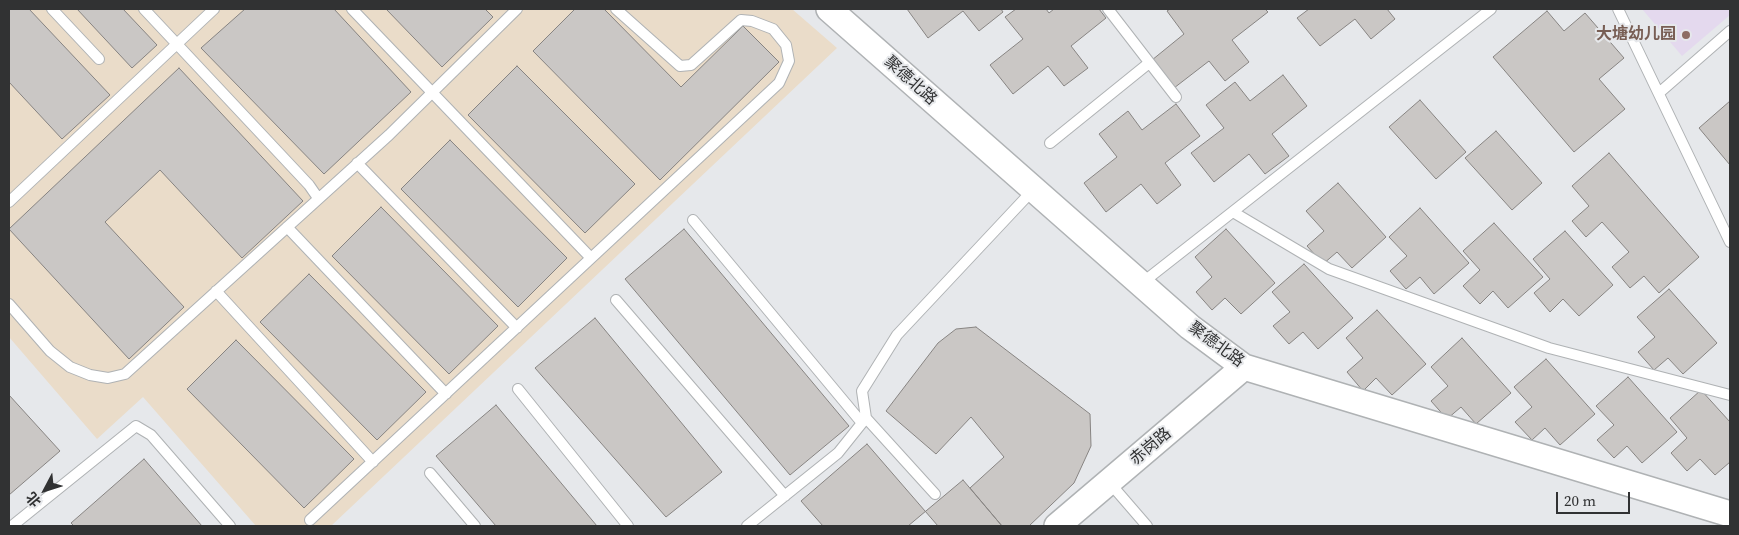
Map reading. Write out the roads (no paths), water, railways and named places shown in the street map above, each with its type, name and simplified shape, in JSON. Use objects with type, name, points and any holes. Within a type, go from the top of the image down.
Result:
[{"type":"street","name":"聚德北路","points":[[829,9],[1190,327],[1244,367],[1730,514]]},
{"type":"street","name":"赤岗路","points":[[1057,526],[1244,367]]},
{"type":"lane","points":[[52,9],[99,59]]},
{"type":"lane","points":[[144,9],[309,185],[318,198]]},
{"type":"lane","points":[[9,202],[214,9]]},
{"type":"lane","points":[[352,9],[591,258]]},
{"type":"lane","points":[[9,304],[50,351],[70,366],[90,375],[108,378],[126,374],[357,163],[516,9]]},
{"type":"lane","points":[[310,520],[779,83],[789,61],[786,45],[773,29],[752,21],[741,20],[691,65],[680,66],[616,9]]},
{"type":"lane","points":[[1108,9],[1176,98]]},
{"type":"lane","points":[[1141,284],[1490,9]]},
{"type":"lane","points":[[1618,9],[1730,242]]},
{"type":"lane","points":[[1659,93],[1730,31]]},
{"type":"lane","points":[[1050,143],[1149,63]]},
{"type":"lane","points":[[357,163],[517,328]]},
{"type":"lane","points":[[747,526],[838,454],[864,421],[862,392],[897,335],[1033,190]]},
{"type":"lane","points":[[1233,212],[1338,273],[1549,348],[1730,395]]},
{"type":"lane","points":[[692,220],[864,421],[935,494]]},
{"type":"lane","points":[[287,227],[446,394]]},
{"type":"lane","points":[[216,291],[373,462]]},
{"type":"lane","points":[[616,300],[785,496]]},
{"type":"lane","points":[[518,389],[628,526]]},
{"type":"lane","points":[[12,526],[136,426],[151,435],[230,526]]},
{"type":"lane","points":[[430,473],[475,526]]},
{"type":"lane","points":[[1109,482],[1147,526]]},
{"type":"place","name":"大塘幼儿园","points":[[1686,35]]}]
